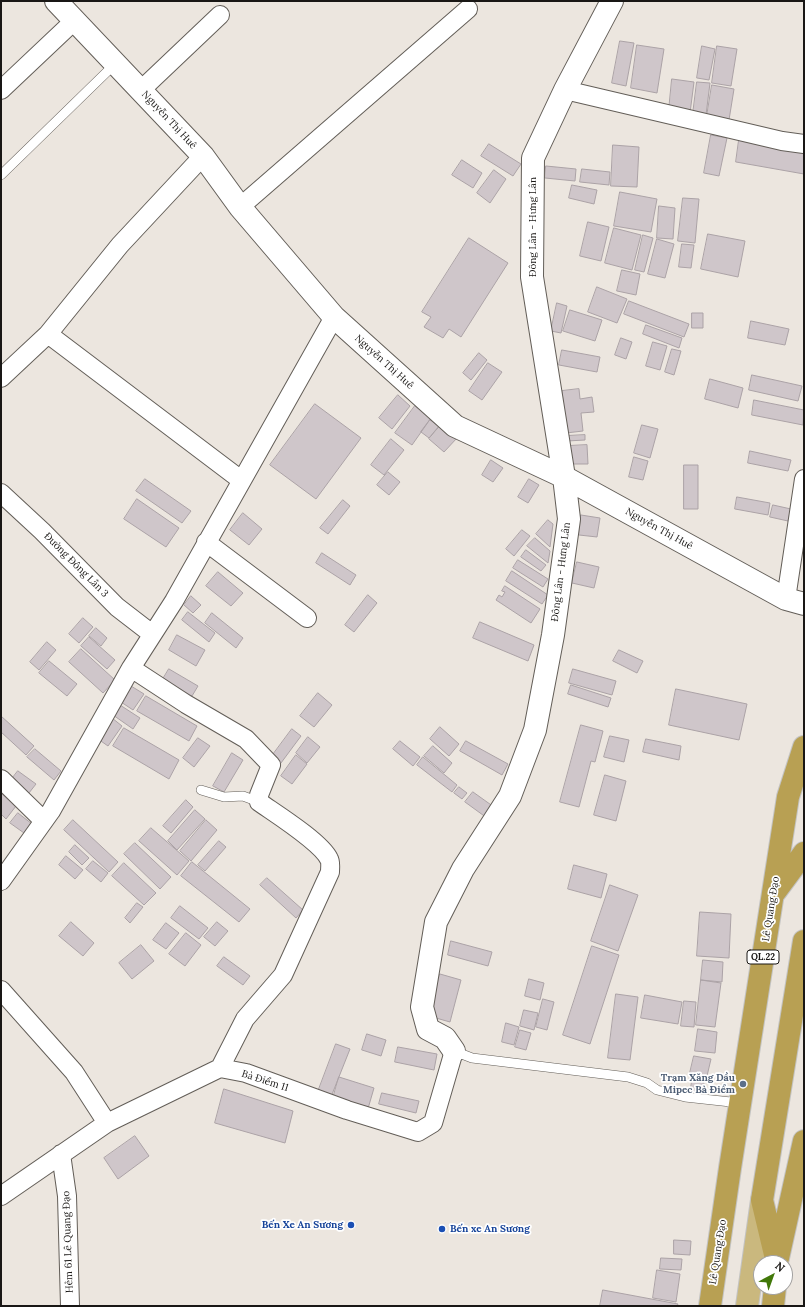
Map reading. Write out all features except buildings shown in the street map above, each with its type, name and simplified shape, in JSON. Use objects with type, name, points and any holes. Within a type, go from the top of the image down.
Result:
[{"type":"highway","name":"Lê Quang Đạo","points":[[710,1306],[788,797],[804,747]]},
{"type":"highway","points":[[773,895],[804,853]]},
{"type":"highway","points":[[804,941],[762,1200],[777,1263],[804,1141]]},
{"type":"highway","points":[[773,1306],[774,1295]]},
{"type":"main road","points":[[747,1306],[762,1200]]},
{"type":"street","name":"Nguyễn Thị Huê","points":[[56,1],[203,156],[240,207],[334,317],[455,426],[564,477],[795,602]]},
{"type":"street","name":"Đông Lân - Hưng Lân","points":[[454,1051],[445,1038],[428,1029],[422,1007],[436,922],[463,869],[510,796],[535,730],[553,635],[569,519],[564,477],[532,276],[533,158],[565,90],[612,1]]},
{"type":"street","points":[[240,207],[468,9]]},
{"type":"street","points":[[141,90],[220,15]]},
{"type":"street","points":[[1,90],[74,21]]},
{"type":"street","points":[[565,90],[782,141],[804,144]]},
{"type":"street","points":[[1,378],[48,334],[120,245],[203,156]]},
{"type":"street","points":[[1,881],[51,811],[131,668],[174,601],[334,317]]},
{"type":"street","points":[[48,334],[241,480]]},
{"type":"street","points":[[795,602],[804,479]]},
{"type":"street","name":"Đường Đông Lân 3","points":[[1,493],[42,531],[117,607],[152,634]]},
{"type":"street","points":[[206,542],[307,618]]},
{"type":"street","points":[[1,1196],[107,1123],[220,1068],[245,1019],[283,975],[330,872],[330,860],[320,847],[259,802],[259,795],[271,765],[246,739],[186,704],[131,668]]},
{"type":"street","points":[[1,779],[44,821]]},
{"type":"street","points":[[1,990],[74,1072],[107,1123]]},
{"type":"street","name":"Bà Điểm 11","points":[[220,1068],[246,1073],[348,1110],[418,1132],[432,1123],[454,1051]]},
{"type":"street","name":"Hẻm 61 Lê Quang Đạo","points":[[61,1154],[67,1196],[70,1306]]},
{"type":"lane","points":[[1,175],[116,63]]},
{"type":"lane","points":[[201,790],[224,797],[243,796],[259,802]]},
{"type":"lane","points":[[454,1051],[472,1058],[628,1077],[647,1083],[657,1090],[685,1097],[740,1103]]},
{"type":"place","name":"Trạm Xăng Dầu Mipec Bà Điểm","points":[[743,1084]]},
{"type":"place","name":"Bến Xe An Sương","points":[[351,1225]]},
{"type":"place","name":"Bến xe An Sương","points":[[442,1229]]}]
